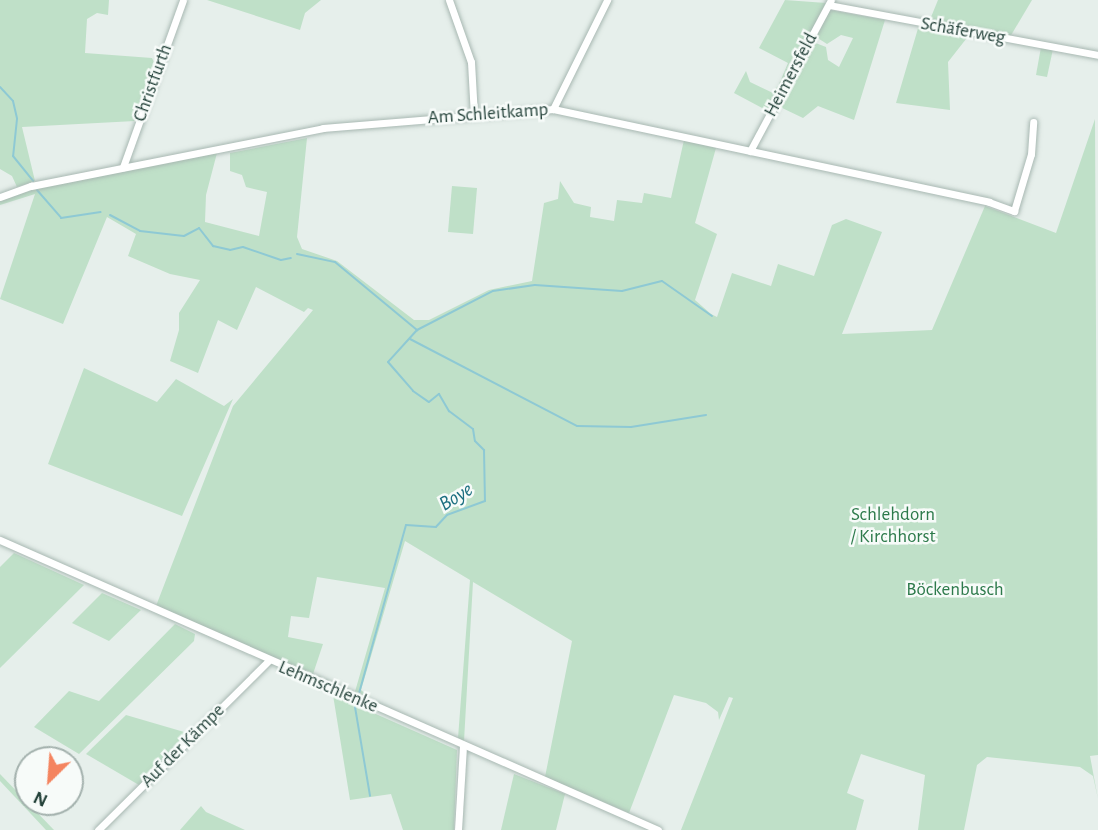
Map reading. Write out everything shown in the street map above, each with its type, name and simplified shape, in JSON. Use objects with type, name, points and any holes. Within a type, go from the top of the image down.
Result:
[{"type":"street","name":"Christfurth","points":[[122,167],[183,0]]},
{"type":"street","points":[[449,0],[470,56],[474,114]]},
{"type":"street","points":[[553,109],[607,0]]},
{"type":"street","name":"Schäferweg","points":[[830,3],[1098,55]]},
{"type":"street","name":"Heimersfeld","points":[[750,151],[830,3]]},
{"type":"street","name":"Am Schleitkamp","points":[[0,197],[31,186],[323,128],[553,109],[989,202],[1014,211],[1031,154],[1033,122]]},
{"type":"street","name":"Lehmschlenke","points":[[0,540],[268,661],[658,830]]},
{"type":"street","name":"Auf der Kämpe","points":[[98,830],[268,661]]},
{"type":"street","points":[[458,830],[463,745]]},
{"type":"green space","points":[[0,0],[109,0],[108,15],[97,13],[87,19],[85,53],[152,58],[155,64],[135,121],[22,127],[35,181],[17,187],[12,176],[0,169]]},
{"type":"green space","points":[[207,0],[321,0],[305,13],[300,30]]},
{"type":"green space","points":[[785,0],[826,3],[768,111],[734,93],[746,71],[750,82],[773,93],[780,82],[788,63],[759,48]]},
{"type":"green space","points":[[938,0],[1032,0],[1010,37],[929,22]]},
{"type":"green space","points":[[830,10],[885,20],[854,120],[818,106],[803,118],[778,106],[813,42],[826,47],[828,60],[839,67],[853,38],[841,35],[827,44],[816,37]]},
{"type":"green space","points":[[919,25],[970,34],[948,62],[950,110],[896,103]]},
{"type":"green space","points":[[1041,47],[1053,49],[1047,77],[1036,75]]},
{"type":"green space","name":"Schlehdorn / Kirchhorst","points":[[1095,119],[1098,755],[1090,756],[1098,799],[1093,776],[1080,767],[987,757],[977,765],[964,830],[918,830],[925,775],[861,754],[847,793],[864,800],[856,830],[681,830],[733,698],[729,697],[719,720],[718,712],[706,703],[674,695],[629,813],[545,777],[572,641],[473,582],[464,741],[458,738],[470,580],[405,541],[361,690],[375,703],[354,695],[385,588],[317,577],[309,618],[291,616],[288,637],[323,644],[312,677],[156,606],[233,406],[313,310],[308,308],[304,312],[256,287],[237,330],[218,320],[198,373],[170,361],[179,330],[179,313],[200,280],[170,274],[128,256],[136,234],[107,217],[63,324],[0,299],[35,194],[0,205],[0,200],[50,185],[217,153],[206,195],[205,222],[259,236],[267,192],[246,187],[242,175],[230,171],[230,153],[307,138],[297,237],[302,249],[337,261],[414,320],[429,320],[489,290],[532,281],[544,203],[558,199],[560,181],[574,203],[591,207],[590,217],[614,221],[617,200],[642,203],[644,193],[671,198],[684,140],[716,148],[695,223],[717,234],[695,300],[711,314],[717,317],[732,273],[771,286],[778,264],[814,276],[832,225],[846,219],[882,232],[842,334],[932,330],[985,206],[1056,233]]},
{"type":"green space","points":[[452,186],[477,188],[473,234],[448,232]]},
{"type":"green space","points":[[84,368],[157,402],[176,379],[224,406],[233,399],[182,516],[48,464]]},
{"type":"green space","points":[[14,553],[84,585],[0,668],[0,567]]},
{"type":"green space","points":[[102,593],[141,610],[109,641],[72,623]]},
{"type":"green space","points":[[175,624],[195,634],[194,641],[84,749],[84,746],[66,746],[34,727],[69,691],[99,701]]},
{"type":"green space","points":[[333,695],[457,750],[454,830],[403,830],[391,794],[350,800]]},
{"type":"green space","points":[[126,715],[191,734],[139,785],[86,754]]},
{"type":"green space","points":[[0,774],[14,789],[14,796],[0,781]]},
{"type":"green space","points":[[514,774],[565,794],[556,830],[501,830]]},
{"type":"green space","points":[[201,806],[206,812],[245,830],[180,830]]},
{"type":"green space","points":[[33,816],[40,816],[54,830],[46,830]]},
{"type":"waterway","name":"Boye","points":[[0,87],[13,101],[17,119],[13,156],[33,181]]},
{"type":"waterway","name":"Boye","points":[[37,190],[61,218],[101,212]]},
{"type":"waterway","name":"Boye","points":[[110,215],[140,231],[184,236],[199,228],[213,246],[230,250],[243,247],[281,260],[291,258]]},
{"type":"waterway","name":"Boye","points":[[297,254],[335,262],[417,330],[388,362],[413,391],[429,402],[439,394],[449,411],[473,429],[475,441],[484,450],[485,501],[447,515],[436,527],[406,525],[359,693]]},
{"type":"waterway","points":[[417,330],[493,291],[535,285],[622,291],[662,281],[712,316]]},
{"type":"waterway","points":[[410,339],[577,426],[631,427],[706,415]]},
{"type":"waterway","name":"Boye","points":[[355,707],[370,796]]},
{"type":"park label","name":"Böckenbusch","points":[[955,590]]}]
